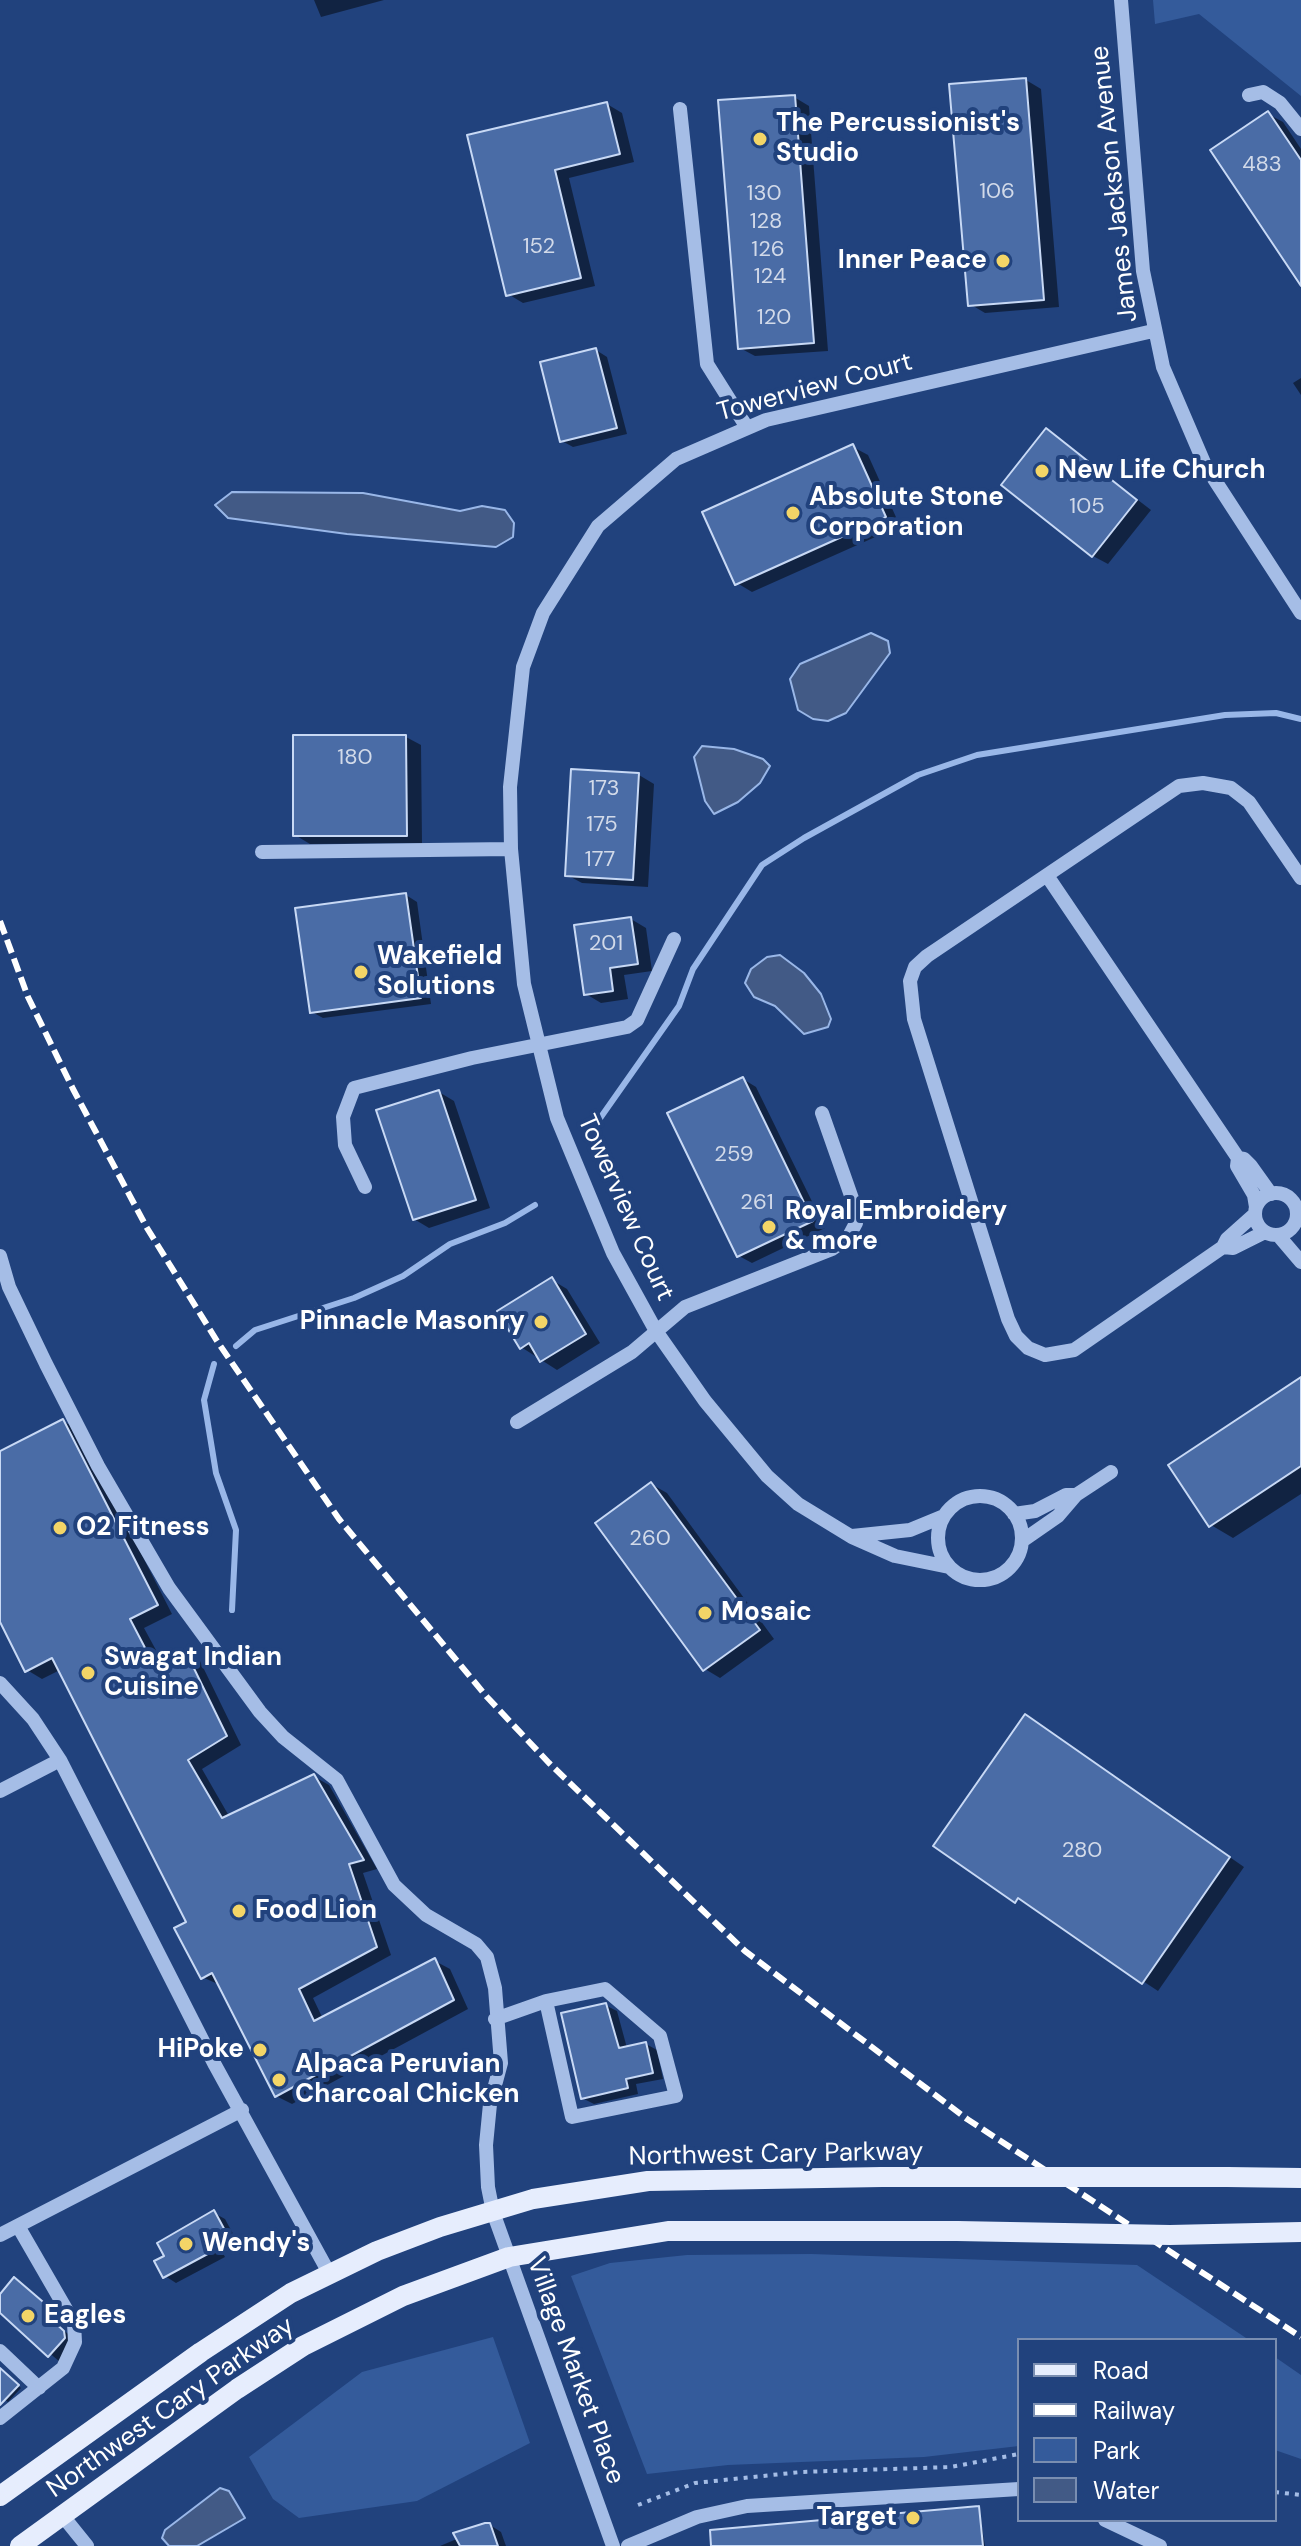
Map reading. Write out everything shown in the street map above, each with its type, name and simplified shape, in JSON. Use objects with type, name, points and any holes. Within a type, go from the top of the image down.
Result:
[{"type":"main road","name":"Northwest Cary Parkway","points":[[0,2496],[201,2352],[329,2273],[418,2235],[533,2199],[648,2181],[882,2177],[1301,2178]]},
{"type":"main road","name":"Northwest Cary Parkway","points":[[20,2546],[237,2389],[323,2335],[403,2296],[509,2257],[668,2231],[1170,2235],[1301,2232]]},
{"type":"street","name":"James Jackson Avenue","points":[[1121,0],[1138,219],[1153,331],[1175,401],[1205,465],[1301,613]]},
{"type":"street","points":[[1249,95],[1263,92],[1280,103],[1301,129]]},
{"type":"street","points":[[680,109],[707,364],[746,426]]},
{"type":"street","name":"Towerview Court","points":[[949,1567],[895,1556],[852,1537],[798,1504],[767,1476],[705,1401],[656,1331],[613,1253],[557,1118],[524,984],[511,849],[510,787],[523,667],[543,613],[598,526],[676,459],[746,426],[1153,331]]},
{"type":"street","points":[[1301,878],[1249,802],[1231,788],[1203,783],[1179,786],[927,956],[915,967],[910,981],[914,1019],[1008,1319],[1016,1336],[1028,1348],[1045,1355],[1074,1350],[1223,1247],[1227,1239],[1277,1194],[1301,1188]]},
{"type":"street","points":[[262,852],[511,849]]},
{"type":"street","points":[[1048,877],[1238,1158],[1251,1166],[1298,1213],[1301,1239]]},
{"type":"street","points":[[365,1187],[345,1145],[343,1117],[354,1088],[627,1027],[637,1020],[674,939]]},
{"type":"street","points":[[517,1422],[632,1352],[685,1307],[832,1249],[848,1238],[856,1223],[855,1207],[822,1113]]},
{"type":"street","points":[[1238,1158],[1237,1166],[1254,1195],[1256,1211],[1272,1233],[1301,1262]]},
{"type":"street","points":[[1223,1247],[1233,1248],[1272,1233],[1298,1213]]},
{"type":"street","name":"Village Market Place","points":[[0,1256],[11,1290],[98,1466],[169,1588],[260,1712],[283,1737],[337,1780],[394,1885],[426,1915],[469,1939],[487,1957],[495,1988],[495,2019],[501,2063],[490,2104],[486,2145],[493,2212],[613,2546]]},
{"type":"street","points":[[0,1305],[11,1290]]},
{"type":"street","points":[[944,1516],[938,1542],[949,1567],[974,1580],[988,1580],[1011,1566],[1022,1541],[1065,1510],[1076,1495],[1111,1472]]},
{"type":"street","points":[[1014,1514],[1035,1511],[1066,1495],[1076,1495]]},
{"type":"street","points":[[852,1537],[910,1530],[944,1516],[953,1506],[979,1496],[1005,1504],[1014,1514],[1022,1541]]},
{"type":"street","points":[[0,1683],[33,1719],[60,1760],[329,2273]]},
{"type":"street","points":[[0,1791],[60,1760]]},
{"type":"street","points":[[495,2019],[546,2001],[605,1989],[660,2036],[676,2096],[572,2117],[546,2001]]},
{"type":"street","points":[[0,2235],[242,2110]]},
{"type":"street","points":[[0,2418],[63,2368],[70,2355],[74,2323],[18,2226]]},
{"type":"street","points":[[0,2351],[39,2388]]},
{"type":"street","points":[[628,2546],[697,2517],[747,2506],[1017,2489]]},
{"type":"street","points":[[62,2515],[87,2546]]},
{"type":"street","points":[[1109,2522],[1160,2546]]},
{"type":"path","points":[[638,2505],[695,2483],[801,2472],[951,2467],[1017,2454]]},
{"type":"path","points":[[1277,2492],[1301,2495]]},
{"type":"green space","points":[[1153,0],[1301,0],[1301,96],[1199,14],[1155,24]]},
{"type":"green space","points":[[811,2254],[1137,2265],[1246,2338],[1017,2338],[1017,2446],[924,2457],[728,2465],[647,2474],[571,2276],[610,2263],[687,2255]]},
{"type":"green space","points":[[493,2337],[530,2443],[417,2501],[299,2518],[273,2499],[249,2457],[362,2372]]},
{"type":"green space","points":[[1277,2358],[1301,2375],[1301,2459],[1277,2451]]},
{"type":"water","points":[[232,492],[363,493],[460,511],[482,506],[505,510],[514,523],[513,537],[496,547],[347,534],[228,518],[215,505]]},
{"type":"water","points":[[871,633],[888,641],[890,653],[846,713],[828,721],[813,719],[798,710],[790,679],[800,664]]},
{"type":"water","points":[[702,746],[734,749],[763,759],[770,766],[760,783],[738,802],[714,814],[705,801],[694,757]]},
{"type":"water","points":[[780,955],[804,973],[821,994],[831,1019],[828,1027],[804,1034],[775,1006],[754,997],[745,983],[751,969],[767,957]]},
{"type":"water","points":[[220,2488],[229,2491],[245,2518],[197,2546],[169,2546],[162,2538],[165,2530]]},
{"type":"building","points":[[1026,78],[1044,300],[968,306],[949,84]]},
{"type":"building","points":[[795,95],[814,343],[738,349],[718,100]]},
{"type":"building","points":[[607,102],[620,154],[555,170],[581,278],[506,296],[467,135]]},
{"type":"building","points":[[1268,111],[1301,160],[1301,286],[1210,150]]},
{"type":"building","points":[[596,348],[617,428],[560,442],[540,362]]},
{"type":"building","points":[[1046,428],[1137,500],[1092,557],[1001,485]]},
{"type":"building","name":"Absolute Stone Corporation","points":[[853,444],[886,517],[735,585],[702,512]]},
{"type":"building","points":[[293,735],[406,735],[407,836],[293,836]]},
{"type":"building","points":[[571,769],[639,773],[633,880],[565,876]]},
{"type":"building","name":"Wakefield Solutions","points":[[406,893],[421,998],[310,1013],[295,908]]},
{"type":"building","points":[[631,917],[638,964],[610,968],[613,991],[584,995],[574,925]]},
{"type":"building","points":[[743,1077],[813,1221],[737,1257],[667,1113]]},
{"type":"building","points":[[439,1090],[476,1200],[413,1220],[376,1110]]},
{"type":"building","name":"Pinnacle Masonry","points":[[552,1277],[586,1334],[540,1362],[529,1343],[520,1349],[497,1311]]},
{"type":"building","points":[[1301,1377],[1301,1466],[1209,1527],[1168,1465]]},
{"type":"building","points":[[63,1419],[158,1605],[130,1619],[154,1665],[185,1650],[227,1736],[188,1760],[222,1818],[314,1774],[364,1860],[349,1864],[377,1947],[299,1989],[314,2021],[435,1958],[454,2000],[275,2097],[212,1973],[201,1979],[174,1928],[186,1922],[52,1658],[25,1672],[0,1622],[0,1451]]},
{"type":"building","points":[[651,1482],[760,1630],[703,1671],[595,1523]]},
{"type":"building","points":[[1025,1714],[1230,1857],[1142,1984],[1018,1898],[1015,1903],[933,1846]]},
{"type":"building","points":[[606,2003],[619,2048],[646,2042],[653,2073],[626,2079],[628,2088],[581,2099],[561,2013]]},
{"type":"building","name":"Wendy's","points":[[214,2210],[228,2236],[212,2245],[215,2250],[163,2278],[154,2261],[164,2256],[157,2243]]},
{"type":"building","name":"Eagles","points":[[14,2277],[56,2313],[51,2319],[64,2331],[65,2338],[48,2357],[0,2313],[0,2294]]},
{"type":"building","name":"Eagles","points":[[0,2368],[19,2385],[0,2405]]},
{"type":"building","name":"Target","points":[[979,2506],[983,2546],[711,2546],[710,2530]]},
{"type":"building","points":[[490,2523],[498,2546],[460,2546],[453,2533]]},
{"type":"waterway","points":[[596,1124],[679,1006],[693,969],[762,865],[804,838],[918,775],[977,755],[1225,715],[1276,713],[1301,719]]},
{"type":"waterway","points":[[236,1346],[255,1330],[354,1298],[403,1276],[450,1244],[505,1223],[535,1205]]},
{"type":"waterway","points":[[214,1364],[204,1400],[216,1473],[236,1530],[232,1610]]},
{"type":"railway","points":[[0,921],[28,997],[73,1089],[147,1228],[217,1341],[339,1519],[487,1697],[549,1763],[745,1951],[967,2119],[1301,2337]]},
{"type":"place","name":"The Percussionist's Studio","points":[[760,139]]},
{"type":"place","name":"Inner Peace","points":[[1003,261]]},
{"type":"place","name":"New Life Church","points":[[1042,471]]},
{"type":"place","name":"Absolute Stone Corporation","points":[[793,513]]},
{"type":"place","name":"Wakefield Solutions","points":[[361,972]]},
{"type":"place","name":"Royal Embroidery & more","points":[[769,1227]]},
{"type":"place","name":"Pinnacle Masonry","points":[[541,1322]]},
{"type":"place","name":"O2 Fitness","points":[[60,1528]]},
{"type":"place","name":"Mosaic","points":[[705,1613]]},
{"type":"place","name":"Swagat Indian Cuisine","points":[[88,1673]]},
{"type":"place","name":"Food Lion","points":[[239,1911]]},
{"type":"place","name":"HiPoke","points":[[260,2050]]},
{"type":"place","name":"Alpaca Peruvian Charcoal Chicken","points":[[279,2080]]},
{"type":"place","name":"Wendy's","points":[[186,2244]]},
{"type":"place","name":"Eagles","points":[[28,2316]]},
{"type":"place","name":"Target","points":[[913,2518]]}]
